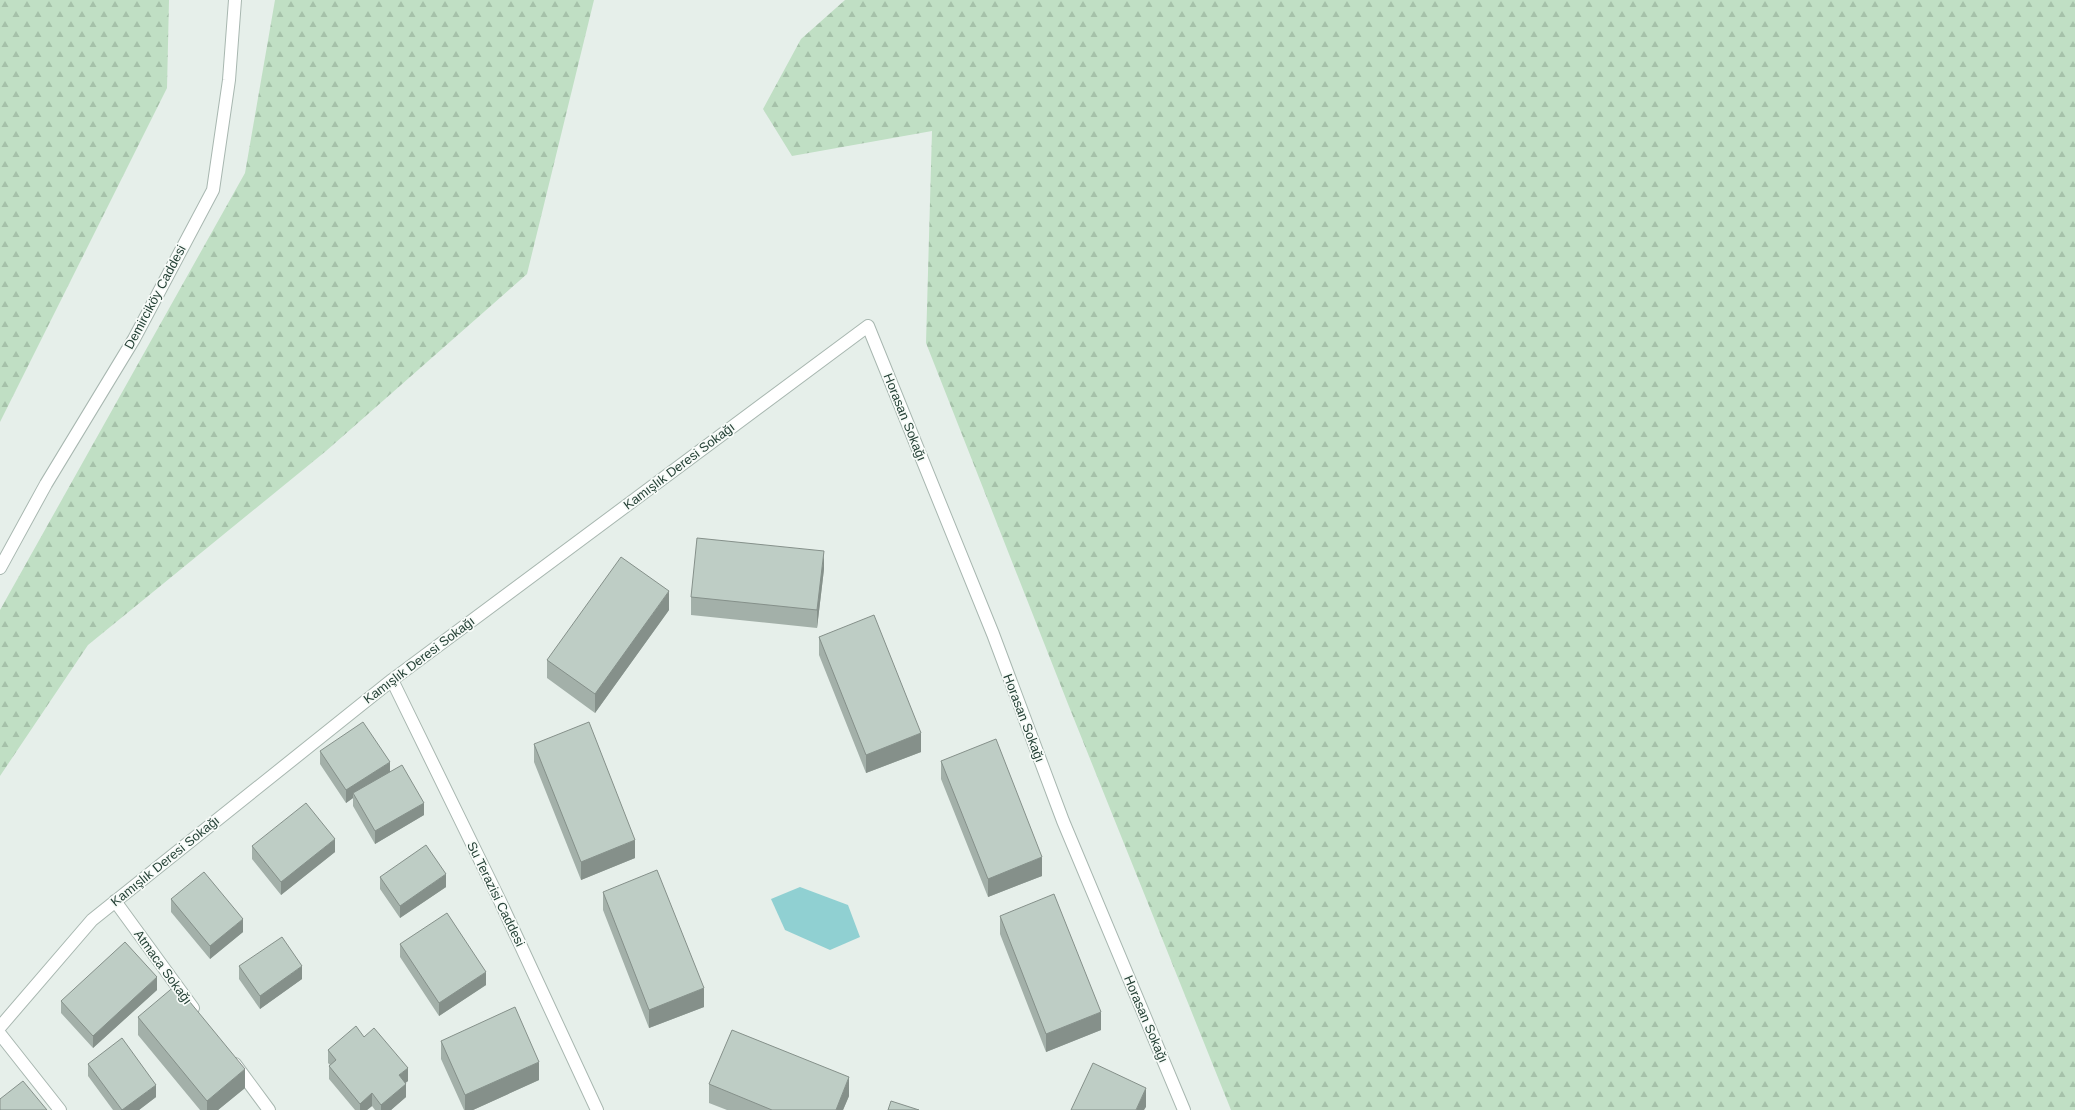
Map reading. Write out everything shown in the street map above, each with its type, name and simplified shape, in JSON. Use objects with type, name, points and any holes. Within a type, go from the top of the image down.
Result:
[{"type":"street","name":"Demirciköy Caddesi","points":[[0,568],[46,484],[134,339],[213,190],[229,80],[235,0]]},
{"type":"street","name":"Kamışlık Deresi Sokağı","points":[[0,1027],[92,920],[115,901],[392,680],[868,326]]},
{"type":"street","name":"Horasan Sokağı","points":[[868,326],[993,634],[1066,828],[1184,1110]]},
{"type":"street","name":"Su Terazisi Caddesi","points":[[392,680],[496,894],[597,1110]]},
{"type":"street","name":"Atmaca Sokağı","points":[[115,901],[199,1015]]},
{"type":"street","points":[[0,1034],[60,1110]]},
{"type":"street","points":[[227,1053],[269,1110]]},
{"type":"green space","points":[[0,0],[169,0],[167,88],[0,422]]},
{"type":"green space","points":[[275,0],[594,0],[527,274],[326,451],[88,645],[0,776],[0,610],[245,173]]},
{"type":"green space","points":[[845,0],[2075,0],[2075,1110],[1231,1110],[1068,704],[926,343],[932,131],[792,156],[763,109],[801,39]]},
{"type":"water","points":[[800,887],[848,905],[860,937],[830,950],[785,930],[771,899]]},
{"type":"building","points":[[697,538],[824,551],[817,610],[691,597]]},
{"type":"building","points":[[621,557],[669,591],[595,694],[547,660]]},
{"type":"building","points":[[874,615],[921,733],[866,755],[819,637]]},
{"type":"building","points":[[363,722],[390,762],[346,790],[320,751]]},
{"type":"building","points":[[589,722],[635,840],[581,862],[534,744]]},
{"type":"building","points":[[996,739],[1042,857],[988,879],[941,761]]},
{"type":"building","points":[[402,765],[424,803],[375,831],[353,793]]},
{"type":"building","points":[[306,803],[335,839],[281,882],[252,846]]},
{"type":"building","points":[[426,845],[446,874],[400,906],[380,877]]},
{"type":"building","points":[[657,870],[704,988],[649,1010],[603,892]]},
{"type":"building","points":[[204,872],[243,919],[210,946],[171,899]]},
{"type":"building","points":[[1054,894],[1101,1012],[1046,1034],[1000,916]]},
{"type":"building","points":[[447,913],[486,972],[439,1003],[400,944]]},
{"type":"building","points":[[282,937],[302,966],[260,996],[239,966]]},
{"type":"building","points":[[125,942],[157,977],[93,1036],[61,1001]]},
{"type":"building","points":[[176,985],[245,1069],[207,1101],[138,1017]]},
{"type":"building","points":[[515,1007],[539,1062],[465,1095],[441,1041]]},
{"type":"building","points":[[356,1026],[364,1037],[374,1028],[408,1068],[399,1075],[406,1084],[381,1105],[372,1093],[360,1104],[329,1066],[336,1060],[328,1050]]},
{"type":"building","points":[[732,1030],[849,1077],[836,1110],[772,1110],[709,1084]]},
{"type":"building","points":[[122,1038],[156,1085],[122,1110],[88,1064]]},
{"type":"building","points":[[1093,1063],[1146,1088],[1136,1110],[1071,1110]]},
{"type":"building","points":[[23,1081],[47,1110],[0,1110],[0,1099]]},
{"type":"building","points":[[891,1101],[919,1110],[888,1110]]}]
